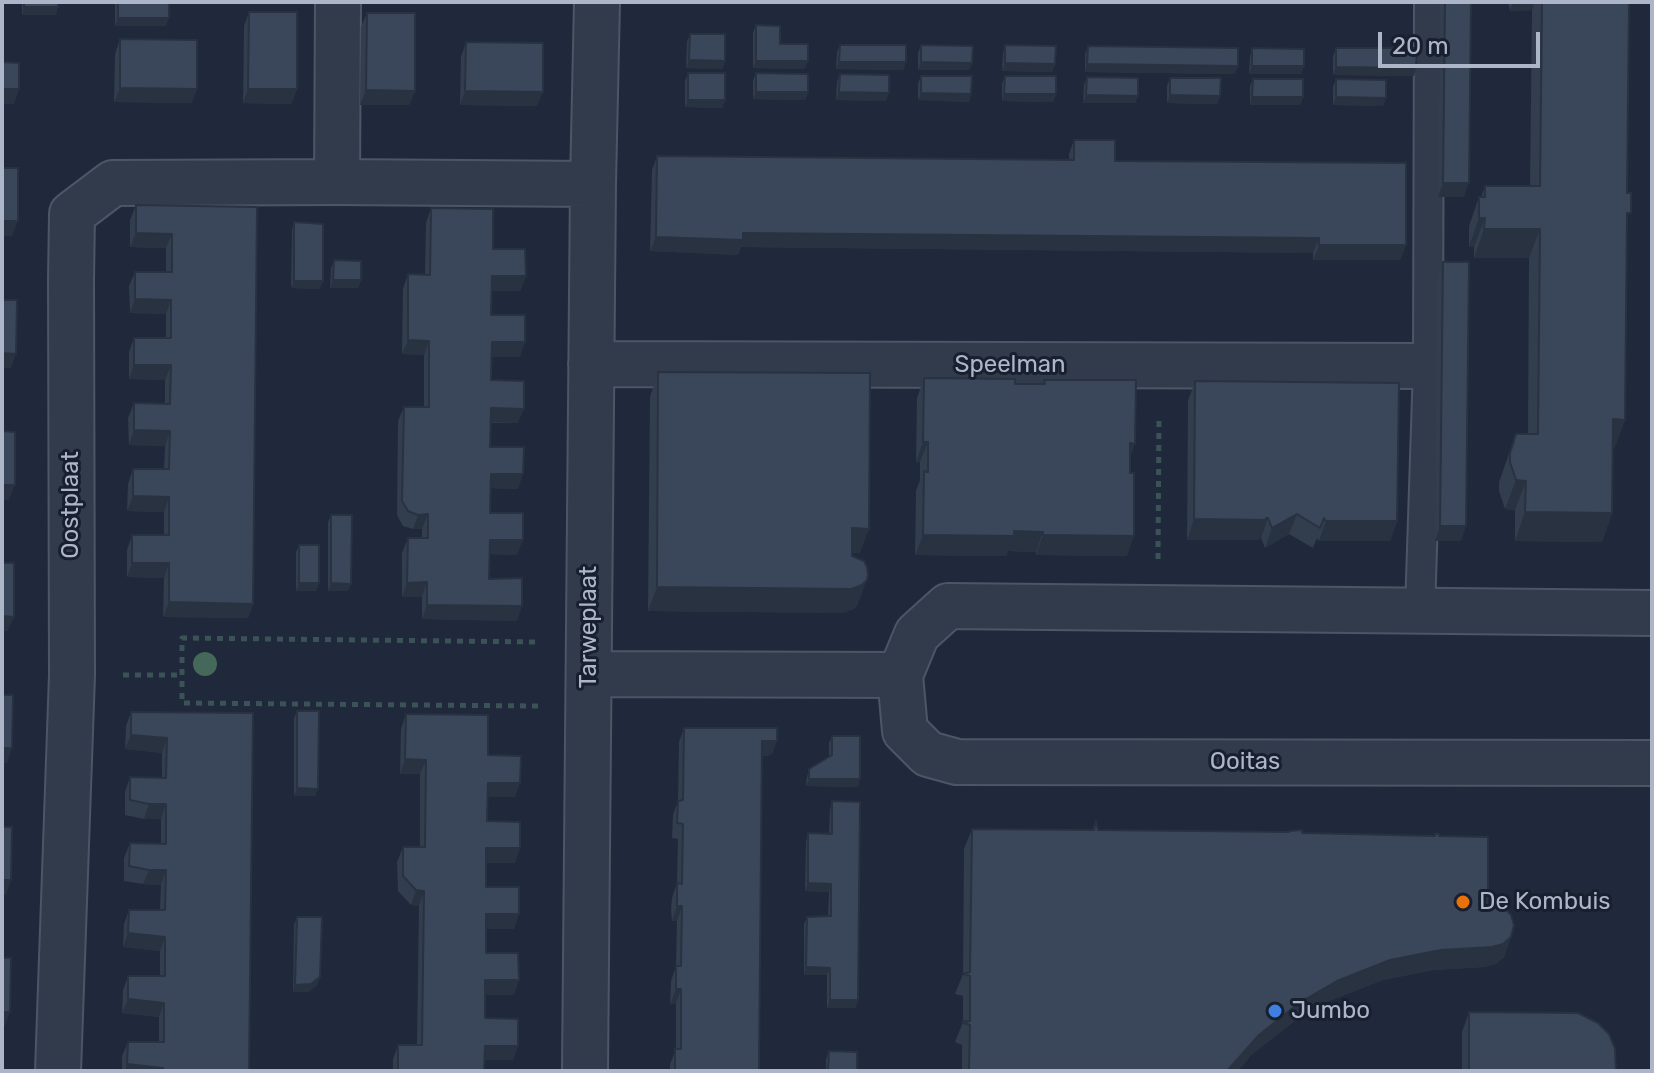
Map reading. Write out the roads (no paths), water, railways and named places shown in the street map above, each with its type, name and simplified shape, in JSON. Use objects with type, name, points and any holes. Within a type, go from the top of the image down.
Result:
[{"type":"street","points":[[337,182],[338,2]]},
{"type":"street","name":"Tarweplaat","points":[[585,1071],[597,2]]},
{"type":"street","name":"Oostplaat","points":[[58,1071],[72,675],[72,214],[113,183],[593,184]]},
{"type":"street","name":"Speelman","points":[[591,364],[1428,366]]},
{"type":"street","name":"Ooitas","points":[[1652,613],[948,606],[917,634],[900,675],[905,731],[928,754],[957,762],[1652,763]]},
{"type":"street","points":[[589,675],[900,675]]},
{"type":"lane","points":[[1420,610],[1428,366],[1429,2]]},
{"type":"place","name":"De Kombuis","points":[[1463,902]]},
{"type":"place","name":"Jumbo","points":[[1275,1011]]}]
